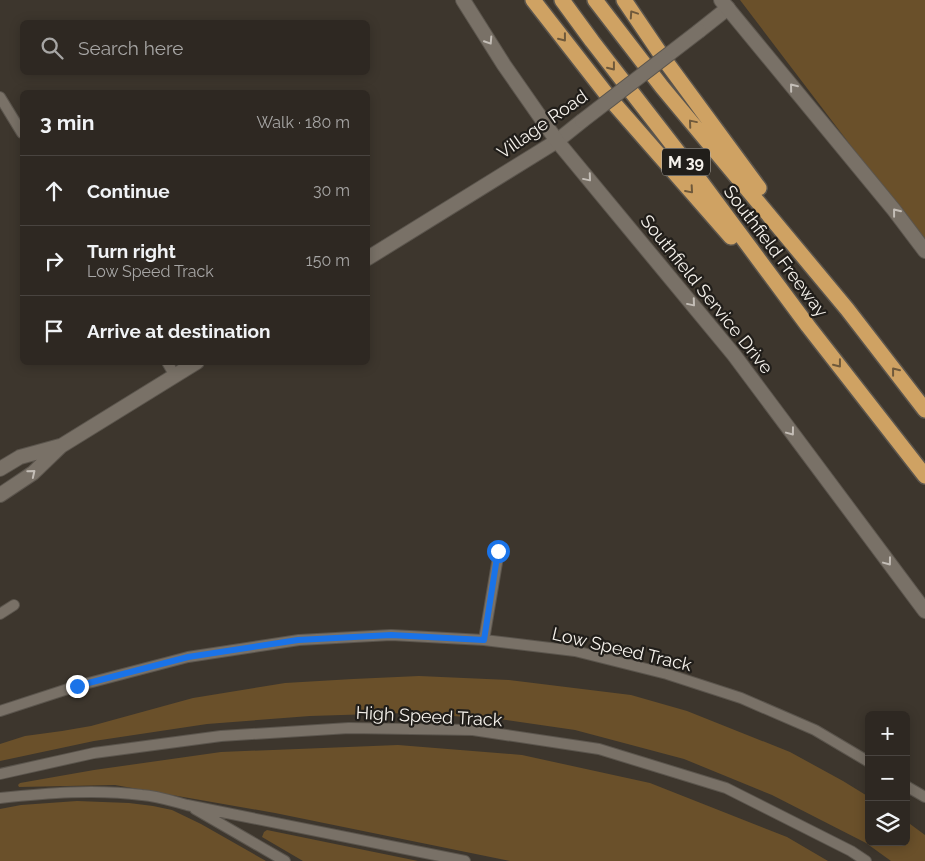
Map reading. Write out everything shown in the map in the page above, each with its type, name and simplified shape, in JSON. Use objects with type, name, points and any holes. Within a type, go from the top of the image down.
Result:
[{"type":"highway","points":[[533,0],[611,100],[808,326]]},
{"type":"highway","name":"Southfield Freeway","points":[[562,0],[699,179],[808,326],[925,476]]},
{"type":"highway","name":"Southfield Freeway","points":[[595,0],[662,87],[847,308],[925,410]]},
{"type":"highway","points":[[624,0],[664,59],[847,308]]},
{"type":"main road","name":"Southfield Service Drive","points":[[463,0],[557,141],[734,355],[925,611]]},
{"type":"main road","name":"Village Road","points":[[370,257],[557,141],[699,31],[725,4]]},
{"type":"main road","points":[[725,4],[894,210],[925,251]]},
{"type":"main road","points":[[0,495],[33,473],[60,446],[192,365]]},
{"type":"main road","points":[[0,469],[20,457],[60,446]]},
{"type":"lane","points":[[0,97],[20,130]]},
{"type":"lane","points":[[168,365],[175,376]]},
{"type":"lane","points":[[484,640],[498,551]]},
{"type":"lane","points":[[0,614],[14,606]]},
{"type":"lane","name":"Low Speed Track","points":[[0,711],[77,686],[188,657],[298,640],[391,635],[484,640],[575,651],[667,674],[741,698],[815,730],[865,760]]},
{"type":"lane","name":"High Speed Track","points":[[0,774],[94,753],[221,736],[349,728],[473,730],[598,749],[726,788],[851,851],[866,861]]},
{"type":"lane","points":[[910,788],[925,797]]},
{"type":"lane","points":[[0,798],[52,793],[95,792],[143,795],[465,861]]},
{"type":"lane","points":[[187,805],[285,861]]},
{"type":"shaded area","points":[[740,0],[925,0],[925,243]]},
{"type":"shaded area","points":[[419,676],[509,680],[631,695],[687,711],[790,752],[865,795],[865,842],[772,795],[684,759],[575,730],[499,719],[406,713],[310,716],[207,724],[94,741],[0,761],[0,744],[25,736],[91,726],[193,698],[285,683]]},
{"type":"shaded area","points":[[398,745],[522,755],[650,783],[787,837],[828,861],[510,861],[275,813],[115,785],[19,787],[18,785],[20,783],[94,770],[221,752]]},
{"type":"shaded area","points":[[77,801],[129,803],[172,810],[201,824],[266,861],[0,861],[0,809],[21,805]]},
{"type":"shaded area","points":[[910,824],[925,835],[925,861],[891,861],[870,846],[910,846]]},
{"type":"shaded area","points":[[267,830],[418,861],[303,861],[262,837]]},
{"type":"route","points":[[77,686],[188,657],[298,640],[391,635],[484,640],[498,551]]}]
